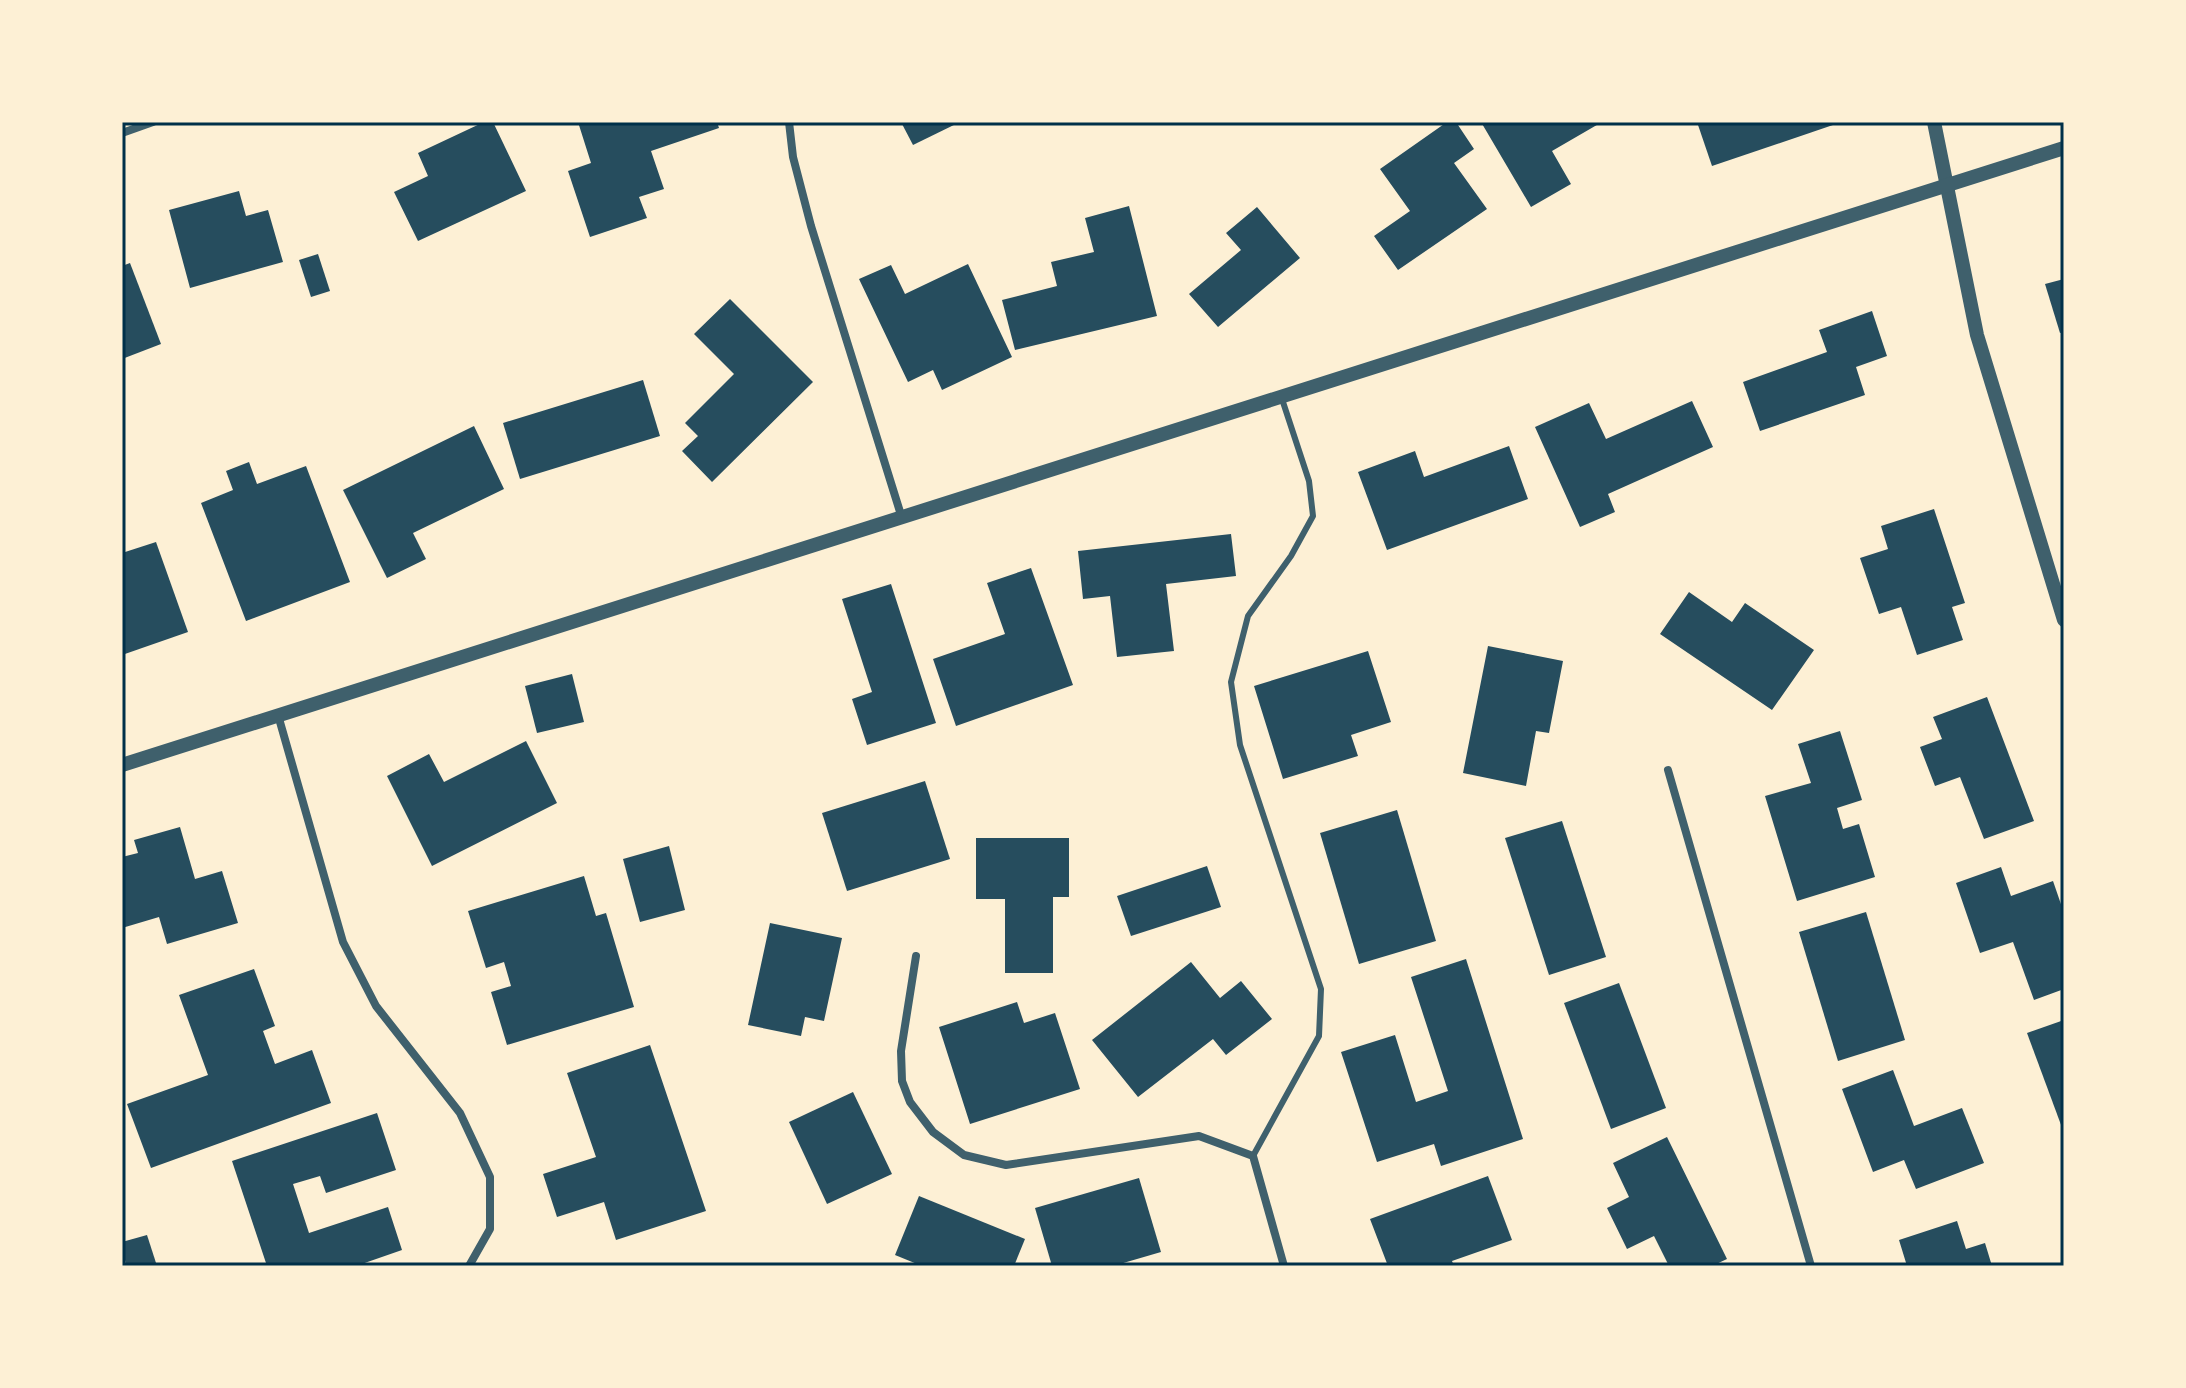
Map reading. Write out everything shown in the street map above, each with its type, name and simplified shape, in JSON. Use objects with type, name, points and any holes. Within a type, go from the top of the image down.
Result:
[{"type":"street","points":[[122,133],[153,122]]},
{"type":"street","points":[[789,122],[793,157],[811,226],[901,515]]},
{"type":"street","points":[[1934,122],[1977,335],[2064,620]]},
{"type":"street","points":[[122,765],[2064,148]]},
{"type":"street","points":[[278,715],[343,942],[376,1006],[460,1113],[490,1177],[490,1229],[469,1266]]},
{"type":"street","points":[[1668,770],[1811,1266]]},
{"type":"street","points":[[916,956],[901,1051],[902,1081],[910,1102],[933,1132],[964,1155],[1006,1165],[1199,1136],[1253,1156],[1284,1266]]},
{"type":"lane","points":[[1253,1156],[1319,1036],[1321,989],[1240,745],[1231,682],[1248,616],[1291,556],[1313,516],[1309,481],[1280,395]]},
{"type":"building","points":[[484,122],[493,122],[526,191],[418,241],[394,192],[428,176],[418,153]]},
{"type":"building","points":[[578,122],[717,122],[719,128],[651,151],[664,189],[639,197],[647,218],[590,237],[568,171],[591,163]]},
{"type":"building","points":[[901,122],[960,122],[913,145]]},
{"type":"building","points":[[1447,122],[1456,122],[1474,149],[1454,163],[1487,209],[1398,270],[1374,236],[1410,211],[1380,169]]},
{"type":"building","points":[[1481,122],[1602,122],[1552,151],[1571,184],[1531,207]]},
{"type":"building","points":[[1697,122],[1832,122],[1833,125],[1712,166]]},
{"type":"building","points":[[239,191],[246,216],[268,210],[283,262],[190,288],[169,210]]},
{"type":"building","points":[[1129,206],[1157,316],[1015,350],[1002,300],[1057,286],[1051,262],[1094,252],[1085,218]]},
{"type":"building","points":[[1257,207],[1300,258],[1218,327],[1189,294],[1241,250],[1226,233]]},
{"type":"building","points":[[318,254],[330,291],[311,297],[299,260]]},
{"type":"building","points":[[130,263],[161,344],[122,359],[122,266]]},
{"type":"building","points":[[968,264],[1012,357],[942,390],[933,370],[908,382],[859,279],[891,265],[905,294]]},
{"type":"building","points":[[2064,279],[2064,332],[2060,333],[2045,284]]},
{"type":"building","points":[[730,299],[813,382],[712,482],[682,451],[698,436],[685,423],[734,374],[694,334]]},
{"type":"building","points":[[1872,311],[1887,356],[1856,367],[1865,395],[1760,431],[1743,382],[1827,352],[1819,330]]},
{"type":"building","points":[[643,380],[660,436],[520,479],[503,423]]},
{"type":"building","points":[[1692,401],[1713,447],[1608,494],[1615,512],[1580,527],[1535,427],[1589,403],[1606,439]]},
{"type":"building","points":[[474,426],[504,489],[413,533],[426,559],[387,578],[343,490]]},
{"type":"building","points":[[1509,446],[1528,499],[1387,550],[1358,472],[1415,451],[1424,477]]},
{"type":"building","points":[[249,462],[257,484],[306,466],[350,582],[246,621],[201,503],[233,490],[226,471]]},
{"type":"building","points":[[1934,509],[1965,603],[1952,607],[1963,640],[1917,655],[1901,607],[1879,614],[1860,558],[1888,549],[1881,526]]},
{"type":"building","points":[[1231,534],[1236,576],[1166,584],[1174,651],[1117,657],[1110,596],[1083,599],[1078,551]]},
{"type":"building","points":[[156,542],[188,632],[122,655],[122,553]]},
{"type":"building","points":[[1031,568],[1073,685],[956,726],[933,659],[1005,634],[987,583]]},
{"type":"building","points":[[891,584],[936,723],[867,745],[852,699],[872,692],[842,599]]},
{"type":"building","points":[[1689,592],[1732,622],[1745,603],[1814,650],[1772,710],[1660,634]]},
{"type":"building","points":[[1488,646],[1563,661],[1549,733],[1536,731],[1526,786],[1463,773]]},
{"type":"building","points":[[1368,651],[1391,722],[1351,735],[1358,756],[1283,779],[1254,686]]},
{"type":"building","points":[[572,674],[584,722],[537,733],[525,686]]},
{"type":"building","points":[[1987,697],[2034,821],[1984,839],[1960,777],[1935,786],[1920,747],[1942,739],[1933,717]]},
{"type":"building","points":[[1840,731],[1862,800],[1837,808],[1843,829],[1859,824],[1875,877],[1797,901],[1765,796],[1811,783],[1798,744]]},
{"type":"building","points":[[526,741],[557,803],[432,866],[387,776],[429,754],[444,782]]},
{"type":"building","points":[[925,781],[950,859],[847,891],[822,813]]},
{"type":"building","points":[[1397,810],[1436,941],[1359,964],[1320,833]]},
{"type":"building","points":[[1562,821],[1606,957],[1549,975],[1505,838]]},
{"type":"building","points":[[180,827],[195,879],[222,871],[238,923],[167,944],[159,917],[122,928],[122,857],[138,853],[134,840]]},
{"type":"building","points":[[976,838],[1069,838],[1069,897],[1053,897],[1053,973],[1005,973],[1005,899],[976,899]]},
{"type":"building","points":[[669,846],[685,910],[640,922],[623,859]]},
{"type":"building","points":[[1207,866],[1221,907],[1131,936],[1117,896]]},
{"type":"building","points":[[2001,867],[2011,896],[2053,881],[2064,913],[2064,989],[2034,1000],[2013,942],[1980,953],[1956,883]]},
{"type":"building","points":[[584,876],[596,916],[606,913],[634,1007],[507,1045],[491,992],[511,986],[504,962],[486,968],[468,911]]},
{"type":"building","points":[[1866,912],[1905,1040],[1838,1061],[1799,932]]},
{"type":"building","points":[[770,923],[842,938],[824,1021],[805,1017],[801,1036],[748,1025]]},
{"type":"building","points":[[1466,959],[1523,1139],[1441,1166],[1434,1144],[1377,1162],[1341,1052],[1395,1035],[1416,1102],[1448,1091],[1411,977]]},
{"type":"building","points":[[1191,962],[1220,998],[1241,981],[1272,1019],[1226,1055],[1213,1039],[1138,1097],[1092,1040]]},
{"type":"building","points":[[254,969],[275,1026],[263,1031],[275,1064],[312,1050],[331,1103],[151,1168],[127,1104],[208,1075],[179,995]]},
{"type":"building","points":[[1619,983],[1666,1108],[1611,1129],[1564,1003]]},
{"type":"building","points":[[1017,1002],[1024,1023],[1055,1013],[1080,1089],[970,1124],[939,1027]]},
{"type":"building","points":[[2064,1020],[2064,1133],[2027,1033]]},
{"type":"building","points":[[650,1045],[706,1211],[616,1240],[604,1202],[557,1217],[543,1174],[596,1157],[567,1073]]},
{"type":"building","points":[[1893,1070],[1914,1126],[1962,1108],[1984,1163],[1916,1189],[1904,1160],[1873,1172],[1842,1089]]},
{"type":"building","points":[[853,1092],[892,1174],[827,1204],[789,1122]]},
{"type":"building","points":[[377,1113],[396,1170],[326,1193],[320,1176],[293,1184],[309,1233],[388,1207],[402,1250],[356,1266],[267,1266],[232,1161]]},
{"type":"building","points":[[1667,1137],[1727,1259],[1712,1266],[1669,1266],[1654,1236],[1627,1249],[1607,1208],[1629,1197],[1613,1163]]},
{"type":"building","points":[[1488,1176],[1512,1240],[1452,1261],[1454,1266],[1388,1266],[1370,1219]]},
{"type":"building","points":[[1139,1178],[1161,1252],[1113,1266],[1052,1266],[1035,1208]]},
{"type":"building","points":[[919,1196],[1025,1239],[1014,1266],[922,1266],[895,1255]]},
{"type":"building","points":[[1957,1221],[1966,1249],[1985,1243],[1992,1266],[1907,1266],[1899,1240]]},
{"type":"building","points":[[147,1235],[157,1266],[126,1266],[122,1242]]}]
